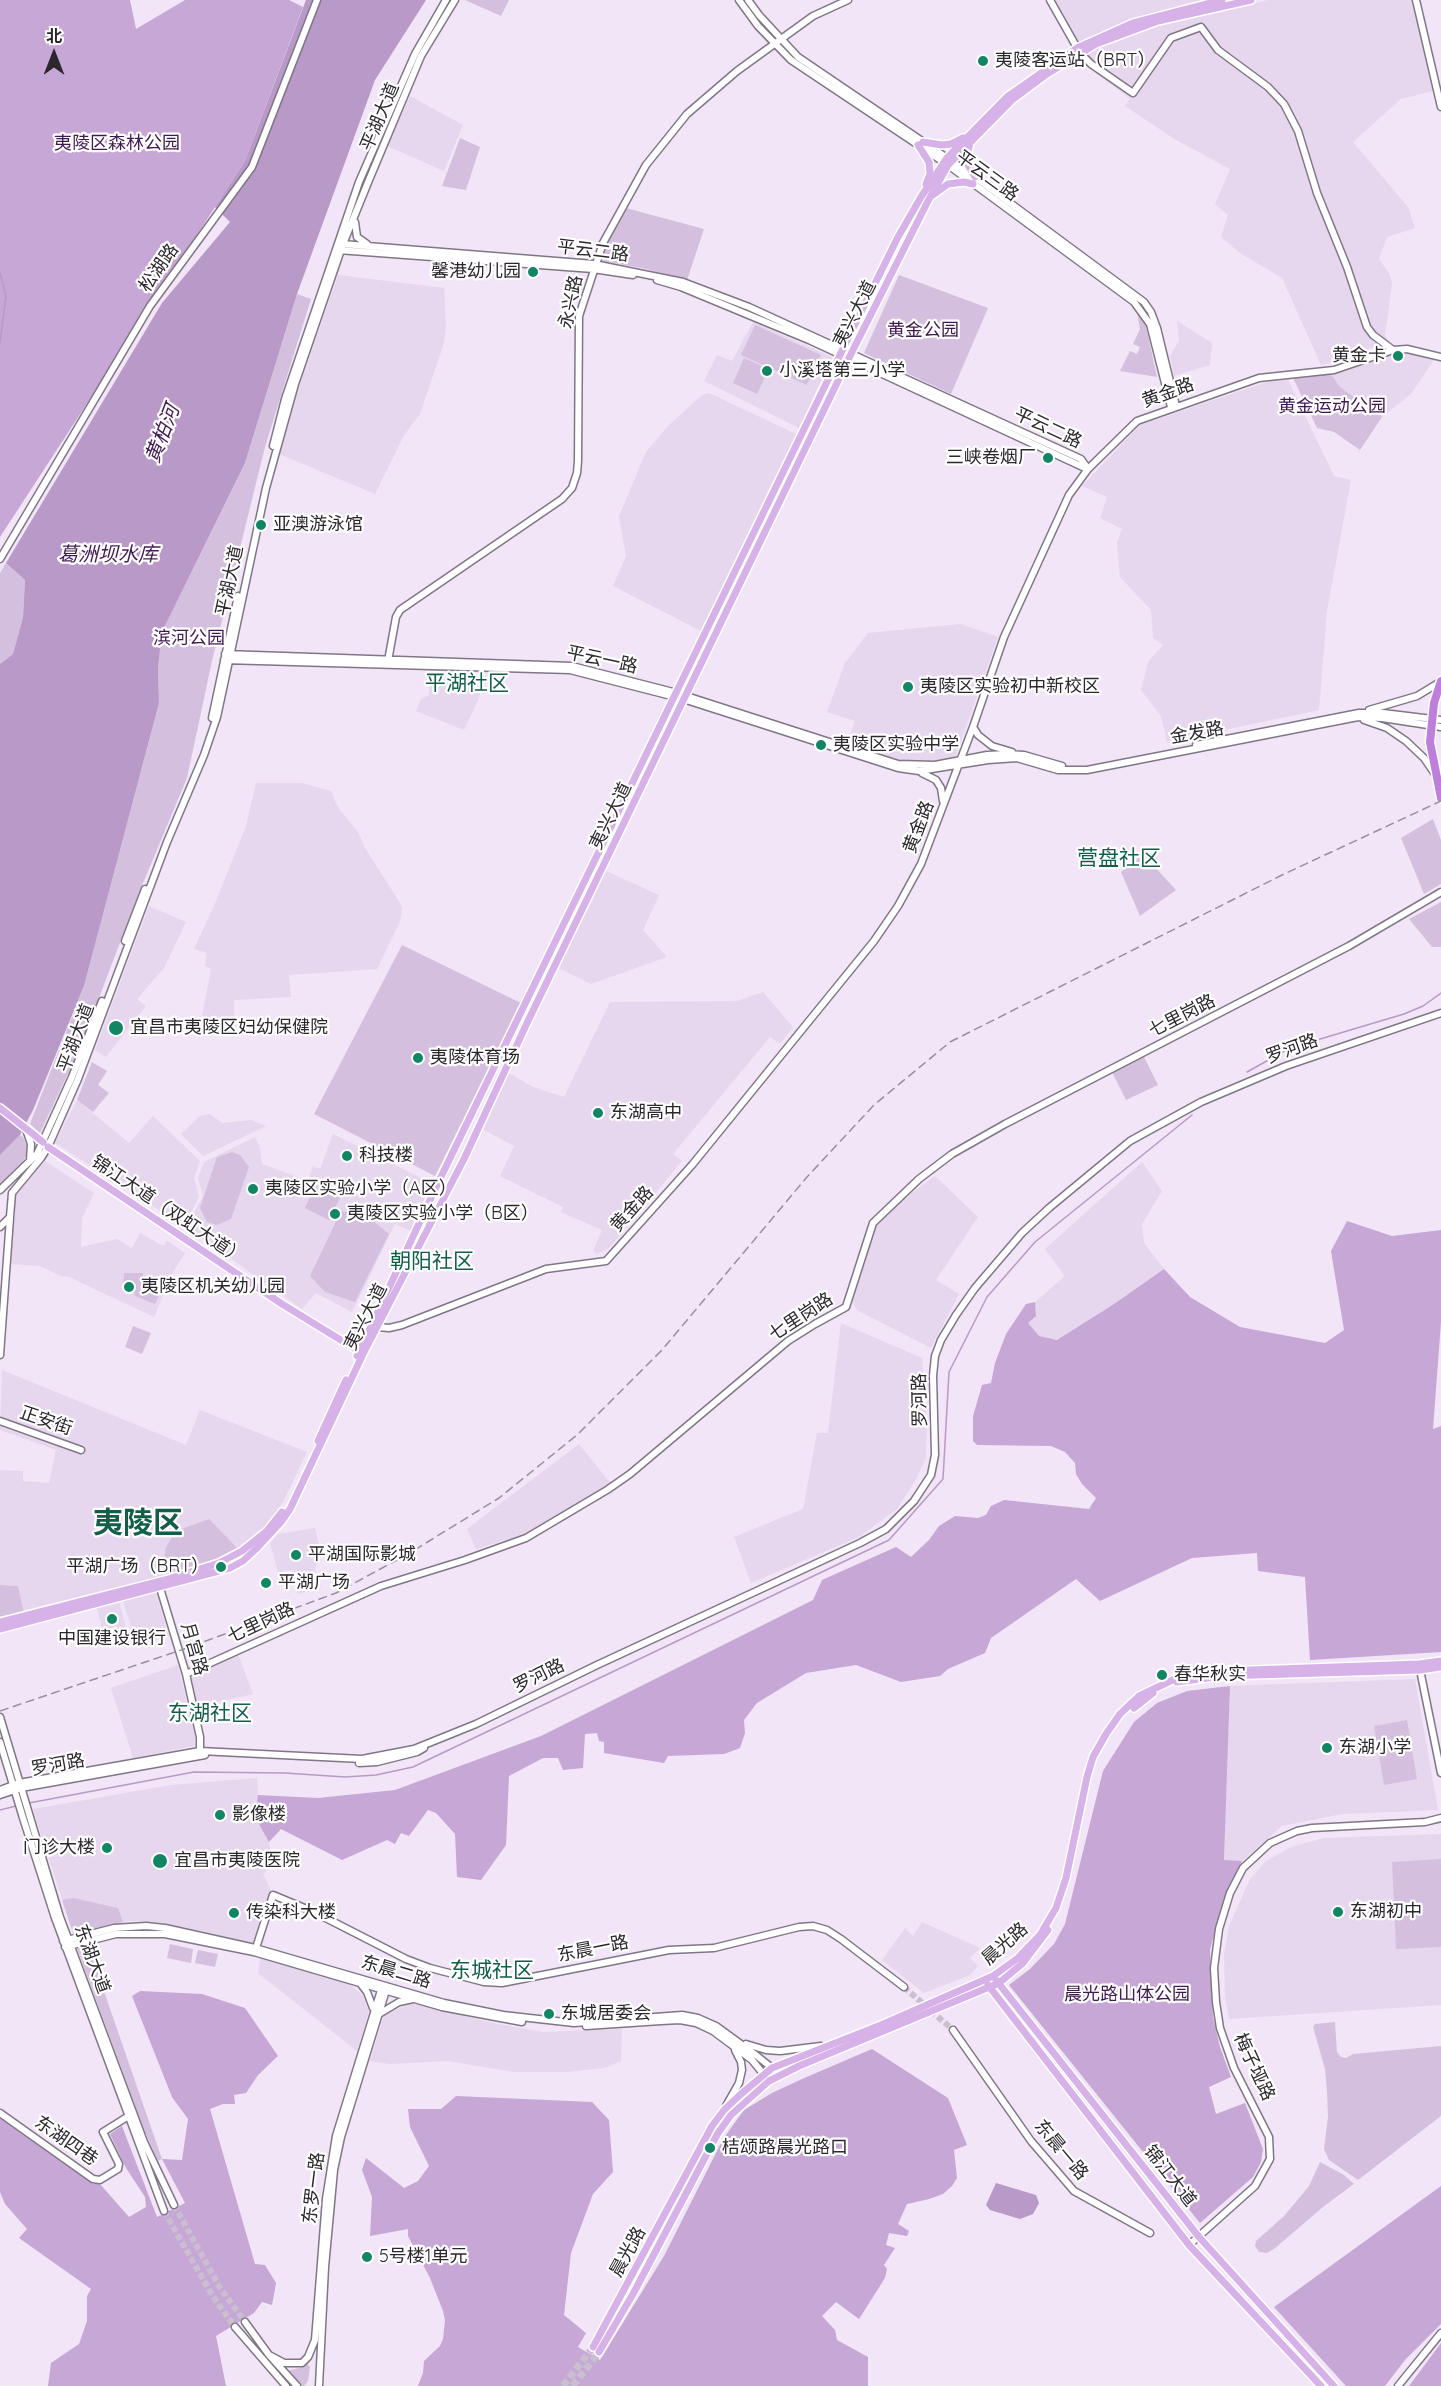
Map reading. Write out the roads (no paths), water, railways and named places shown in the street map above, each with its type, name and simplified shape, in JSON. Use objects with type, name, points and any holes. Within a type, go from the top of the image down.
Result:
[{"type":"highway","points":[[1441,681],[1431,722],[1430,742],[1441,798]]},
{"type":"main road","name":"松湖路","points":[[1,556],[150,306],[252,167],[317,0]]},
{"type":"main road","name":"平湖大道","points":[[10,1217],[12,1193],[41,1158],[89,1053],[167,842],[204,755],[217,717],[226,657],[266,488],[290,400],[359,182],[415,54],[446,0]]},
{"type":"main road","name":"平湖大道","points":[[340,247],[356,214],[421,56],[455,0]]},
{"type":"main road","name":"平云三路","points":[[739,0],[791,60],[974,180],[1134,302],[1150,324],[1173,405]]},
{"type":"main road","name":"平云三路","points":[[748,0],[776,41]]},
{"type":"main road","name":"永兴路","points":[[387,662],[396,617],[400,610],[562,500],[572,488],[578,461],[579,316],[594,266],[611,224],[646,165],[687,114],[776,41],[813,16],[848,0]]},
{"type":"main road","points":[[1050,0],[1079,51],[1091,64],[1133,93],[1171,38],[1200,27],[1218,50],[1268,87],[1284,104],[1298,131],[1317,193],[1347,267],[1367,327],[1373,335],[1391,348],[1412,347],[1441,356]]},
{"type":"main road","name":"夷兴大道","points":[[0,1622],[165,1580],[219,1563],[242,1551],[267,1531],[286,1507],[361,1352],[378,1326],[464,1159],[898,237],[948,162],[970,137],[1012,100],[1079,51],[1133,23],[1222,0]]},
{"type":"main road","name":"夷兴大道","points":[[1079,51],[1158,21],[1251,0]]},
{"type":"main road","points":[[1416,0],[1441,107]]},
{"type":"main road","points":[[970,137],[967,155],[974,180],[948,184],[924,199],[930,168],[921,144],[951,144],[970,137]]},
{"type":"main road","name":"夷兴大道","points":[[0,1629],[230,1568],[243,1561],[271,1535],[290,1509],[438,1183],[850,356],[924,199]]},
{"type":"main road","points":[[356,214],[354,225],[357,237],[361,242],[374,247]]},
{"type":"main road","name":"平云二路","points":[[340,247],[374,247],[594,266],[683,282],[749,307],[1088,469]]},
{"type":"main road","name":"平云二路","points":[[340,247],[594,266]]},
{"type":"main road","name":"黄金路","points":[[378,1326],[389,1328],[402,1325],[546,1269],[606,1261],[692,1165],[874,942],[898,906],[921,864],[1009,627],[1069,495],[1088,469],[1137,421],[1173,405],[1259,378],[1334,370],[1391,348]]},
{"type":"main road","name":"平云一路","points":[[226,657],[572,666],[680,696],[898,764],[919,766],[960,763]]},
{"type":"main road","points":[[1358,715],[1417,696],[1441,681]]},
{"type":"main road","name":"平云一路","points":[[680,696],[898,768],[919,771],[960,763]]},
{"type":"main road","name":"金发路","points":[[960,763],[1007,753],[1024,755],[1059,766],[1086,766],[1383,712],[1431,722],[1441,727]]},
{"type":"main road","points":[[1358,715],[1387,728],[1406,741],[1424,758],[1436,777]]},
{"type":"main road","name":"金发路","points":[[960,763],[1017,759],[1058,770],[1087,770],[1358,715]]},
{"type":"main road","name":"金发路","points":[[1431,722],[1441,720]]},
{"type":"main road","points":[[973,727],[978,735],[992,746],[1024,755]]},
{"type":"main road","points":[[919,771],[936,780],[941,788],[942,807]]},
{"type":"main road","name":"七里岗路","points":[[186,1674],[381,1586],[526,1538],[607,1490],[630,1474],[788,1341],[846,1307],[873,1223],[919,1179],[952,1154],[1005,1124],[1349,946],[1441,892]]},
{"type":"main road","name":"罗河路","points":[[0,1790],[200,1753],[363,1763],[417,1752],[440,1738],[476,1724],[886,1529],[914,1501],[931,1475],[935,1455],[933,1376],[935,1356],[941,1340],[975,1288],[1036,1220],[1130,1141],[1201,1102],[1286,1066],[1441,1013]]},
{"type":"main road","name":"锦江大道（双虹大道）","points":[[0,1108],[45,1145],[266,1293],[361,1352]]},
{"type":"main road","points":[[26,1129],[30,1144],[30,1161]]},
{"type":"main road","name":"平湖大道","points":[[0,1190],[45,1145]]},
{"type":"main road","points":[[0,1227],[10,1217]]},
{"type":"main road","points":[[0,1355],[10,1217]]},
{"type":"main road","name":"正安街","points":[[0,1421],[81,1450]]},
{"type":"main road","name":"月宫路","points":[[160,1588],[186,1674],[200,1737],[200,1753]]},
{"type":"main road","name":"晨光路","points":[[1441,1661],[1419,1667],[1183,1680],[1141,1700],[1124,1717],[1097,1758],[1070,1879],[1059,1912],[1044,1937],[1023,1963],[990,1988],[777,2076],[730,2115],[718,2133],[633,2294],[596,2349],[712,2126],[724,2110],[772,2068],[834,2045],[984,1981],[1018,1958],[1041,1935],[1056,1908],[1066,1878],[1093,1757],[1120,1714],[1139,1696],[1183,1675],[1223,1671],[1419,1667],[1441,1667]]},
{"type":"main road","points":[[1419,1667],[1441,1773]]},
{"type":"main road","name":"东湖大道","points":[[0,1717],[26,1818],[67,1943],[127,2117],[164,2211]]},
{"type":"main road","name":"东湖大道","points":[[0,1742],[17,1786]]},
{"type":"main road","name":"罗河路","points":[[0,1795],[17,1786]]},
{"type":"main road","name":"梅子垭路","points":[[1190,2245],[1255,2186],[1270,2159],[1269,2137],[1234,2068],[1220,2028],[1216,2002],[1214,1968],[1219,1929],[1230,1893],[1243,1868],[1270,1843],[1312,1828],[1425,1822],[1441,1818]]},
{"type":"main road","name":"东晨一路","points":[[255,1950],[273,1895],[314,1912],[406,1959],[465,1977],[502,1983],[669,1950],[714,1948],[799,1927],[813,1926],[827,1930],[841,1939],[904,1987]]},
{"type":"main road","name":"东晨二路","points":[[67,1943],[116,1934],[150,1932],[255,1950],[444,2003],[539,2021],[574,2023],[682,2014],[716,2026],[752,2060],[769,2081]]},
{"type":"main road","name":"东湖大道","points":[[67,1943],[147,2149],[174,2205]]},
{"type":"main road","name":"东晨二路","points":[[255,1950],[360,1983],[384,1987],[413,1999],[502,2020],[574,2026],[680,2020],[696,2023],[732,2041],[772,2068],[777,2076]]},
{"type":"main road","name":"锦江大道","points":[[993,1976],[1199,2237],[1334,2386]]},
{"type":"main road","name":"锦江大道","points":[[984,1981],[1190,2245],[1321,2386]]},
{"type":"main road","points":[[360,1983],[376,2013],[399,2002],[413,1999]]},
{"type":"main road","name":"东罗一路","points":[[269,2355],[284,2363],[302,2362],[308,2357],[315,2340],[326,2199],[336,2136],[384,1987]]},
{"type":"main road","name":"东罗一路","points":[[318,2386],[325,2267],[334,2170],[376,2013]]},
{"type":"main road","name":"东晨一路","points":[[953,2030],[1031,2141],[1074,2191],[1150,2233]]},
{"type":"main road","points":[[732,2041],[754,2048],[780,2051],[834,2045]]},
{"type":"main road","points":[[724,2110],[739,2083],[742,2070],[732,2041]]},
{"type":"main road","name":"东湖四巷","points":[[0,2113],[93,2179],[100,2180],[118,2169],[119,2164],[103,2132],[127,2117]]},
{"type":"main road","points":[[245,2322],[269,2355],[297,2386]]},
{"type":"main road","points":[[235,2327],[286,2386]]},
{"type":"main road","points":[[1398,2386],[1441,2333]]},
{"type":"water","name":"葛洲坝水库","points":[[306,0],[426,0],[375,80],[297,294],[245,463],[162,632],[158,668],[159,703],[84,986],[33,1110],[20,1135],[0,1155],[0,664],[13,654],[23,617],[25,580],[6,563],[162,303],[230,222],[215,207],[245,161]]},
{"type":"water","points":[[996,2183],[1036,2195],[1039,2203],[1033,2214],[1020,2219],[990,2210],[986,2205]]},
{"type":"waterway","points":[[0,273],[6,296],[0,342]]},
{"type":"waterway","points":[[1247,1072],[1290,1048],[1404,1014],[1423,1006],[1441,993]]},
{"type":"waterway","points":[[29,1803],[194,1772],[285,1773],[345,1777],[376,1775],[413,1767],[889,1540],[943,1479],[949,1372],[987,1297],[1035,1242],[1192,1115]]},
{"type":"waterway","points":[[0,1810],[16,1806]]},
{"type":"tunnel","points":[[904,1987],[953,2030]]},
{"type":"tunnel","points":[[174,2205],[219,2286],[245,2322]]},
{"type":"tunnel","points":[[164,2211],[212,2295],[235,2327]]},
{"type":"tunnel","points":[[563,2386],[593,2347]]},
{"type":"tunnel","points":[[573,2386],[599,2352]]},
{"type":"railway","points":[[0,1711],[184,1649],[336,1593],[408,1554],[499,1498],[577,1435],[662,1350],[807,1177],[874,1105],[950,1042],[1282,875],[1441,801]]},
{"type":"place","name":"夷陵客运站（BRT）","points":[[983,61]]},
{"type":"place","name":"馨港幼儿园","points":[[533,272]]},
{"type":"place","name":"黄金卡","points":[[1398,356]]},
{"type":"place","name":"小溪塔第三小学","points":[[767,371]]},
{"type":"place","name":"三峡卷烟厂","points":[[1048,458]]},
{"type":"place","name":"亚澳游泳馆","points":[[261,525]]},
{"type":"place","name":"夷陵区实验初中新校区","points":[[908,687]]},
{"type":"place","name":"夷陵区实验中学","points":[[821,745]]},
{"type":"place","name":"宜昌市夷陵区妇幼保健院","points":[[116,1028]]},
{"type":"place","name":"夷陵体育场","points":[[418,1058]]},
{"type":"place","name":"东湖高中","points":[[598,1113]]},
{"type":"place","name":"科技楼","points":[[347,1156]]},
{"type":"place","name":"夷陵区实验小学（A区）","points":[[253,1189]]},
{"type":"place","name":"夷陵区实验小学（B区）","points":[[335,1214]]},
{"type":"place","name":"夷陵区机关幼儿园","points":[[129,1287]]},
{"type":"place","name":"平湖国际影城","points":[[296,1555]]},
{"type":"place","name":"平湖广场（BRT）","points":[[221,1567]]},
{"type":"place","name":"平湖广场","points":[[266,1583]]},
{"type":"place","name":"中国建设银行","points":[[112,1619]]},
{"type":"place","name":"春华秋实","points":[[1162,1675]]},
{"type":"place","name":"东湖小学","points":[[1327,1748]]},
{"type":"place","name":"影像楼","points":[[220,1815]]},
{"type":"place","name":"门诊大楼","points":[[107,1848]]},
{"type":"place","name":"宜昌市夷陵医院","points":[[160,1861]]},
{"type":"place","name":"东湖初中","points":[[1338,1912]]},
{"type":"place","name":"传染科大楼","points":[[234,1913]]},
{"type":"place","name":"东城居委会","points":[[549,2014]]},
{"type":"place","name":"桔颂路晨光路口","points":[[710,2148]]},
{"type":"place","name":"5号楼1单元","points":[[367,2257]]},
{"type":"district","name":"平湖社区","points":[[467,684]]},
{"type":"district","name":"营盘社区","points":[[1119,859]]},
{"type":"district","name":"朝阳社区","points":[[432,1262]]},
{"type":"district","name":"夷陵区","points":[[138,1524]]},
{"type":"district","name":"东湖社区","points":[[210,1714]]},
{"type":"district","name":"东城社区","points":[[492,1971]]},
{"type":"park label","name":"夷陵区森林公园","points":[[117,144]]},
{"type":"park label","name":"黄金公园","points":[[923,331]]},
{"type":"park label","name":"黄金运动公园","points":[[1332,407]]},
{"type":"park label","name":"滨河公园","points":[[189,639]]},
{"type":"park label","name":"晨光路山体公园","points":[[1127,1995]]},
{"type":"water label","name":"黄柏河","points":[[163,434]]}]
